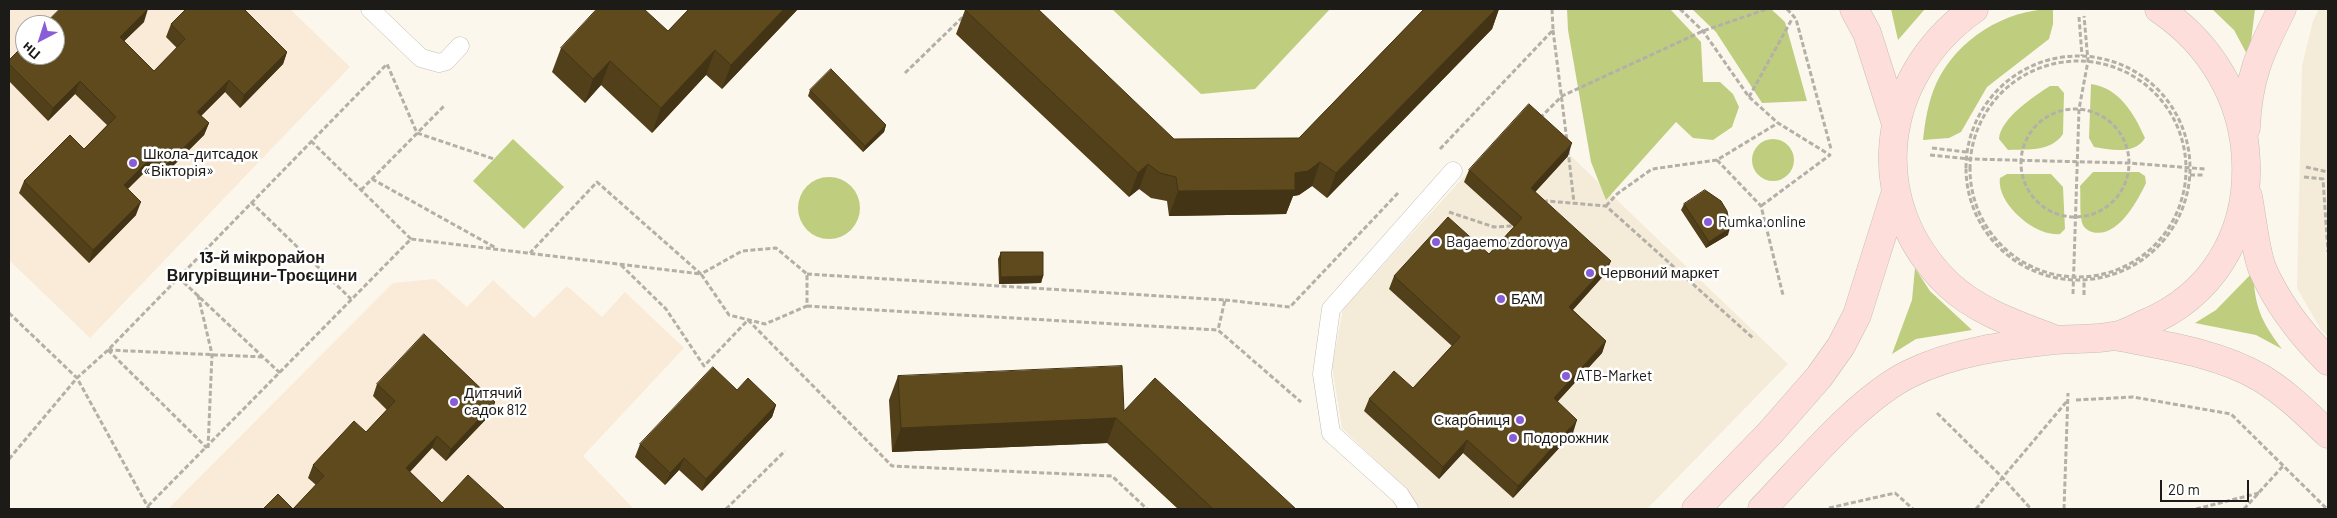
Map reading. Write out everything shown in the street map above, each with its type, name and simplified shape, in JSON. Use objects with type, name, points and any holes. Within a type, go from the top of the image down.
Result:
[{"type":"main road","points":[[1854,9],[1867,33],[1896,124]]},
{"type":"main road","points":[[1974,9],[1945,31],[1922,59],[1906,90],[1896,124],[1892,158],[1896,191],[1907,226],[1921,250],[1950,286],[1980,308],[2055,340]]},
{"type":"main road","points":[[2159,9],[2182,24],[2208,52],[2227,84],[2246,139]]},
{"type":"main road","points":[[2282,9],[2259,53],[2248,99],[2246,139],[2247,190],[2262,266],[2283,308],[2328,361]]},
{"type":"main road","points":[[2115,336],[2155,320],[2177,306],[2200,287],[2221,264],[2233,240],[2247,190]]},
{"type":"main road","points":[[1696,509],[1770,433],[1819,377],[1841,346],[1857,315],[1896,191]]},
{"type":"main road","points":[[1762,509],[1872,398],[1906,375],[1933,362],[2055,340],[2115,336],[2183,348],[2259,377],[2284,393],[2328,434]]},
{"type":"lane","points":[[370,9],[421,58],[440,63],[446,61],[460,46]]},
{"type":"lane","points":[[1409,509],[1400,496],[1331,433],[1322,374],[1331,309],[1453,171]]},
{"type":"path","points":[[905,73],[971,9]]},
{"type":"path","points":[[1552,9],[1574,203]]},
{"type":"path","points":[[1680,9],[1703,31],[1749,97],[1778,123],[1830,155],[1761,206]]},
{"type":"path","points":[[1536,124],[1562,96],[1703,31],[1767,9]]},
{"type":"path","points":[[1787,9],[1796,19],[1831,148]]},
{"type":"path","points":[[2073,294],[2079,109],[2088,59],[2084,16]]},
{"type":"path","points":[[2079,17],[2082,56]]},
{"type":"path","points":[[1749,97],[1792,19]]},
{"type":"path","points":[[1438,151],[1553,30]]},
{"type":"path","points":[[2082,56],[2088,59],[2118,69],[2146,84],[2167,108],[2181,136],[2190,175],[2180,214],[2168,236],[2145,259],[2116,274],[2084,281],[2039,270],[2009,253],[1997,240],[1986,226],[1972,194],[1966,152],[1976,120],[1994,93],[2019,72],[2050,60],[2082,56]]},
{"type":"path","points":[[1968,158],[1982,118],[1996,97],[2022,75],[2054,63],[2088,59]]},
{"type":"path","points":[[9,459],[77,378],[108,350],[387,64],[417,133],[494,159]]},
{"type":"path","points":[[361,190],[445,105]]},
{"type":"path","points":[[2079,109],[2097,114],[2113,124],[2123,138],[2129,154],[2129,171],[2124,188],[2114,202],[2100,212],[2075,217],[2050,211],[2036,201],[2026,185],[2021,161],[2022,148],[2030,132],[2044,118],[2060,110],[2079,109]]},
{"type":"path","points":[[1606,206],[1618,194],[1652,169],[1717,160],[1778,123]]},
{"type":"path","points":[[311,141],[410,239],[701,274],[742,251],[776,248],[807,274],[1225,300],[1290,307],[1404,187]]},
{"type":"path","points":[[1932,148],[1966,152]]},
{"type":"path","points":[[1930,154],[2021,161],[2129,163],[2205,169]]},
{"type":"path","points":[[1717,160],[1761,206],[1784,295]]},
{"type":"path","points":[[2306,167],[2328,172]]},
{"type":"path","points":[[2073,279],[2108,273],[2140,258],[2165,233],[2181,202],[2188,168]]},
{"type":"path","points":[[2190,175],[2205,175]]},
{"type":"path","points":[[2304,177],[2323,179],[2328,252]]},
{"type":"path","points":[[372,179],[497,249]]},
{"type":"path","points":[[530,253],[598,182],[701,274],[729,315],[765,324],[807,306],[1218,330],[1288,388],[1331,433]]},
{"type":"path","points":[[1398,194],[1494,227],[1513,226]]},
{"type":"path","points":[[1540,204],[1547,201],[1606,206],[1754,339]]},
{"type":"path","points":[[251,202],[351,299]]},
{"type":"path","points":[[9,313],[77,378],[148,508],[410,239]]},
{"type":"path","points":[[620,264],[666,309],[704,366],[748,320]]},
{"type":"path","points":[[807,274],[807,306]]},
{"type":"path","points":[[178,277],[280,373]]},
{"type":"path","points":[[2084,281],[2084,295]]},
{"type":"path","points":[[198,296],[212,354],[208,448]]},
{"type":"path","points":[[1218,330],[1225,300]]},
{"type":"path","points":[[748,320],[892,466],[1112,476],[1147,509]]},
{"type":"path","points":[[108,350],[264,357]]},
{"type":"path","points":[[108,350],[208,448]]},
{"type":"path","points":[[2064,509],[2068,393]]},
{"type":"path","points":[[2076,400],[2133,397],[2231,414],[2326,509]]},
{"type":"path","points":[[1976,509],[2068,400]]},
{"type":"path","points":[[1937,413],[2003,478],[2031,509]]},
{"type":"path","points":[[726,509],[785,451]]},
{"type":"path","points":[[2244,509],[2283,466]]},
{"type":"path","points":[[2196,509],[2259,492]]},
{"type":"path","points":[[1829,508],[1895,493],[1913,509]]},
{"type":"shaded area","name":"Школа-дитсадок «Вікторія»","points":[[9,9],[290,9],[350,67],[90,338],[9,260]]},
{"type":"shaded area","points":[[2319,9],[2328,9],[2328,337],[2321,330],[2297,288],[2302,66],[2313,21]]},
{"type":"shaded area","points":[[1524,111],[1788,364],[1647,509],[1414,509],[1407,490],[1342,428],[1332,367],[1343,309]]},
{"type":"shaded area","name":"Дитячий садок 812","points":[[435,279],[467,307],[493,280],[534,318],[567,286],[602,317],[625,292],[684,348],[583,456],[634,509],[168,509],[393,283]]},
{"type":"green space","points":[[1112,9],[1330,9],[1255,89],[1201,94]]},
{"type":"green space","points":[[1567,9],[1670,9],[1701,42],[1703,82],[1720,82],[1733,94],[1739,107],[1732,127],[1713,140],[1693,138],[1676,122],[1606,200],[1591,162],[1568,30]]},
{"type":"green space","points":[[1692,9],[1771,9],[1785,22],[1807,101],[1762,103],[1716,32]]},
{"type":"green space","points":[[1891,9],[1925,9],[1898,40]]},
{"type":"green space","points":[[2053,9],[2053,24],[2049,39],[1987,87],[1961,132],[1949,138],[1923,140],[1927,112],[1933,91],[1945,68],[1956,54],[1969,41],[2000,21],[2035,10]]},
{"type":"green space","points":[[2212,9],[2255,9],[2249,58],[2234,30]]},
{"type":"green space","points":[[2091,84],[2101,86],[2110,91],[2124,103],[2136,120],[2145,138],[2141,143],[2135,147],[2122,150],[2094,147],[2089,138]]},
{"type":"green space","points":[[2050,86],[2058,86],[2064,93],[2063,134],[2058,140],[2046,147],[2008,150],[1999,139],[2005,124],[2019,109]]},
{"type":"green space","points":[[513,139],[564,187],[524,229],[473,181]]},
{"type":"green space","points":[[1773,139],[1788,145],[1794,160],[1788,175],[1773,181],[1758,175],[1752,160],[1758,145]]},
{"type":"green space","points":[[2093,172],[2139,172],[2145,176],[2146,183],[2132,209],[2118,225],[2101,233],[2092,232],[2085,228],[2081,217],[2080,186]]},
{"type":"green space","points":[[2007,174],[2051,174],[2063,187],[2065,229],[2060,234],[2040,230],[2019,217],[2004,198],[2000,188],[2000,178]]},
{"type":"green space","points":[[823,177],[835,177],[851,186],[858,196],[860,208],[858,220],[851,230],[835,239],[823,239],[812,234],[803,225],[798,214],[798,202],[803,191],[812,182]]},
{"type":"green space","points":[[1915,268],[1930,291],[1972,330],[1916,339],[1892,354],[1912,300]]},
{"type":"green space","points":[[2253,272],[2255,295],[2260,314],[2282,349],[2256,335],[2195,323],[2216,310]]},
{"type":"building","points":[[60,9],[148,9],[120,37],[154,71],[185,39],[171,24],[186,9],[244,9],[287,52],[244,95],[229,80],[197,112],[209,123],[165,166],[154,155],[124,185],[141,202],[93,250],[24,181],[70,135],[84,149],[116,117],[80,81],[53,108],[9,64],[9,60],[15,54],[15,65],[65,65],[65,15],[54,15]]},
{"type":"building","points":[[597,9],[644,9],[668,31],[689,9],[784,9],[731,65],[715,50],[661,108],[610,61],[593,79],[561,48]]},
{"type":"building","points":[[966,9],[1038,9],[1174,139],[1299,138],[1424,9],[1496,9],[1336,173],[1320,162],[1308,171],[1295,173],[1295,190],[1178,191],[1176,177],[1160,173],[1148,164],[1138,173]]},
{"type":"building","points":[[831,69],[886,125],[865,146],[810,90]]},
{"type":"building","points":[[1529,104],[1572,143],[1531,188],[1611,261],[1569,307],[1606,341],[1554,398],[1577,420],[1518,486],[1467,440],[1443,467],[1369,399],[1394,371],[1413,388],[1460,337],[1394,276],[1448,217],[1489,254],[1522,218],[1469,170]]},
{"type":"building","name":"Rumka.online","points":[[1705,190],[1721,201],[1727,211],[1730,228],[1709,242],[1684,204]]},
{"type":"building","points":[[1001,252],[1043,252],[1043,276],[1001,277]]},
{"type":"building","points":[[424,334],[495,402],[451,449],[437,436],[406,468],[442,503],[468,475],[505,509],[293,509],[324,476],[313,465],[354,421],[366,432],[395,401],[377,384]]},
{"type":"building","points":[[1122,366],[1124,411],[1155,378],[1296,509],[1213,509],[1116,418],[901,428],[898,376]]},
{"type":"building","points":[[713,367],[737,390],[748,378],[776,405],[706,479],[684,458],[670,473],[640,444]]},
{"type":"building","points":[[278,494],[293,509],[263,509]]},
{"type":"place","name":"Школа-дитсадок «Вікторія»","points":[[133,163]]},
{"type":"place","name":"Rumka.online","points":[[1708,222]]},
{"type":"place","name":"Bagaemo zdorovya","points":[[1436,242]]},
{"type":"place","name":"Червоний маркет","points":[[1590,273]]},
{"type":"place","name":"БАМ","points":[[1501,299]]},
{"type":"place","name":"ATB-Market","points":[[1566,376]]},
{"type":"place","name":"Дитячий садок 812","points":[[454,402]]},
{"type":"place","name":"Скарбниця","points":[[1520,420]]},
{"type":"place","name":"Подорожник","points":[[1513,438]]},
{"type":"district","name":"13-й мікрорайон Вигурівщини-Троєщини","points":[[262,267]]}]
